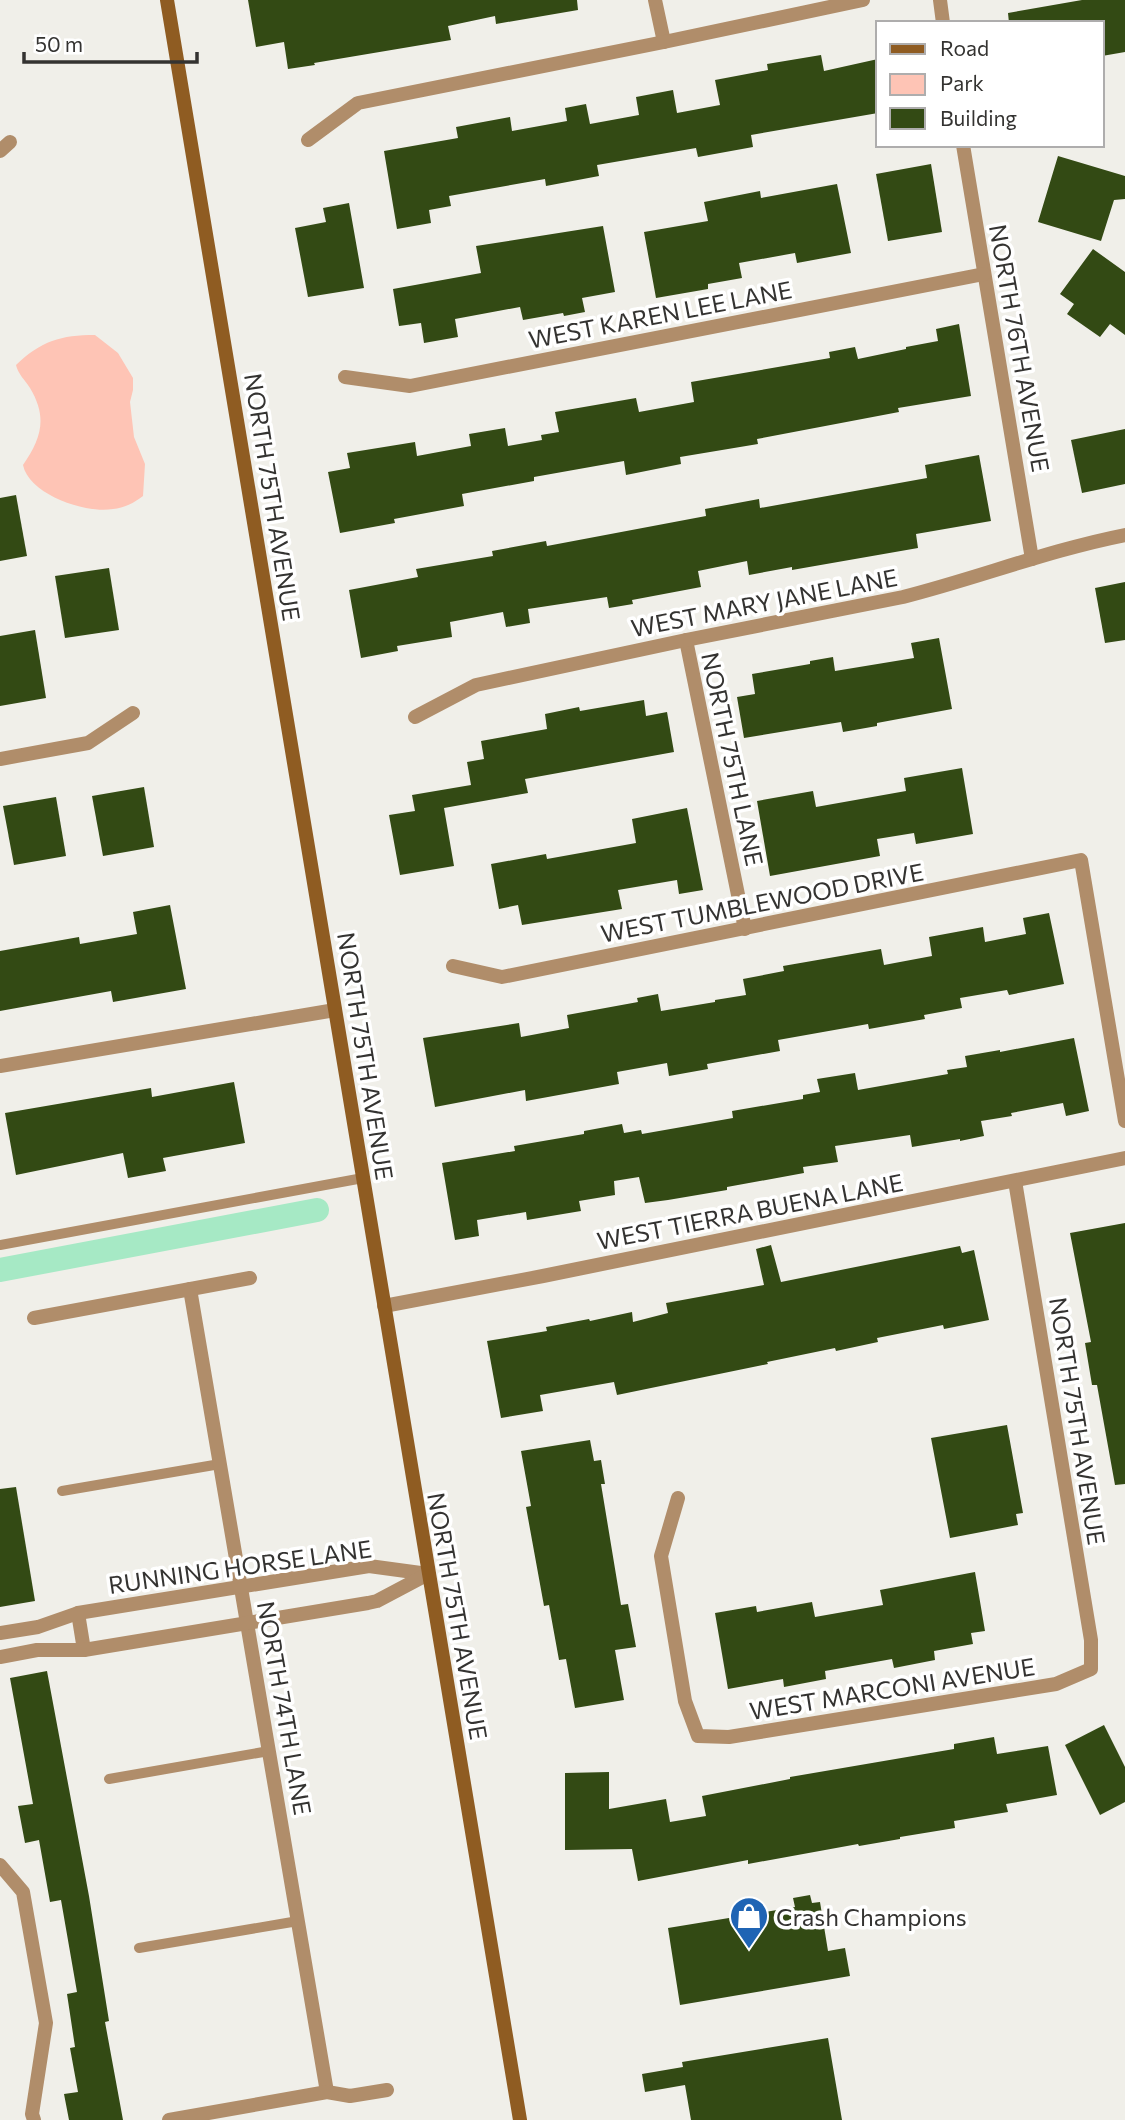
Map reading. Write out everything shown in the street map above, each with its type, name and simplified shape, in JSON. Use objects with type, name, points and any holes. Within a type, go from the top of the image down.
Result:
[{"type":"main road","name":"NORTH 75TH AVENUE","points":[[167,0],[520,2120]]},
{"type":"street","points":[[655,0],[664,42]]},
{"type":"street","points":[[308,140],[358,103],[863,0]]},
{"type":"street","points":[[940,0],[943,21]]},
{"type":"street","name":"NORTH 76TH AVENUE","points":[[963,147],[1032,559]]},
{"type":"street","name":"WEST KAREN LEE LANE","points":[[345,377],[410,386],[984,274]]},
{"type":"street","name":"WEST MARY JANE LANE","points":[[415,717],[476,685],[938,589],[1084,543],[1125,535]]},
{"type":"street","name":"NORTH 75TH LANE","points":[[686,640],[745,929]]},
{"type":"street","points":[[0,759],[88,743],[133,713]]},
{"type":"street","name":"WEST TUMBLEWOOD DRIVE","points":[[453,966],[502,977],[1081,860],[1125,1121]]},
{"type":"street","points":[[0,1066],[335,1010]]},
{"type":"street","name":"WEST TIERRA BUENA LANE","points":[[384,1306],[1125,1158]]},
{"type":"street","name":"NORTH 75TH AVENUE","points":[[1015,1181],[1091,1640],[1091,1669]]},
{"type":"street","points":[[34,1318],[250,1278]]},
{"type":"street","name":"NORTH 74TH LANE","points":[[190,1289],[327,2092]]},
{"type":"street","name":"WEST MARCONI AVENUE","points":[[678,1498],[661,1556],[685,1701],[698,1736],[729,1737],[1056,1684],[1091,1669]]},
{"type":"street","name":"RUNNING HORSE LANE","points":[[0,1633],[38,1627],[78,1614],[369,1566],[428,1574]]},
{"type":"street","name":"RUNNING HORSE LANE","points":[[0,1657],[37,1650],[83,1650],[377,1601],[428,1574]]},
{"type":"street","points":[[78,1614],[83,1650]]},
{"type":"street","points":[[0,1865],[23,1892],[46,2023],[31,2118]]},
{"type":"street","points":[[169,2120],[327,2092],[349,2096],[387,2090]]},
{"type":"lane","points":[[0,1245],[363,1178]]},
{"type":"lane","points":[[62,1491],[220,1464]]},
{"type":"lane","points":[[109,1779],[269,1751]]},
{"type":"lane","points":[[139,1948],[298,1922]]},
{"type":"green space","points":[[95,335],[118,353],[133,378],[130,402],[134,437],[145,464],[143,496],[121,508],[102,510],[61,500],[36,485],[28,476],[23,465],[38,437],[39,409],[16,365],[34,350],[52,341],[72,336]]},
{"type":"building","points":[[248,0],[577,0],[578,10],[496,24],[495,16],[448,26],[451,40],[288,69],[284,42],[256,47]]},
{"type":"building","points":[[1082,0],[1125,0],[1125,52],[1104,56],[1104,21],[1009,21],[1008,13]]},
{"type":"building","points":[[821,55],[824,71],[876,59],[876,113],[751,135],[753,147],[698,157],[696,148],[597,165],[599,176],[546,186],[545,179],[449,196],[451,206],[429,210],[431,223],[397,229],[384,151],[458,138],[456,127],[510,117],[512,131],[567,121],[565,108],[586,104],[590,124],[639,115],[636,97],[673,90],[677,113],[720,105],[715,80],[768,70],[767,64]]},
{"type":"building","points":[[1058,156],[1125,176],[1125,199],[1114,200],[1101,241],[1038,222]]},
{"type":"building","points":[[931,164],[942,232],[888,241],[876,174]]},
{"type":"building","points":[[837,184],[851,253],[797,263],[795,253],[739,263],[742,278],[708,284],[708,289],[656,298],[644,232],[708,221],[704,202],[760,191],[761,198]]},
{"type":"building","points":[[349,203],[364,288],[308,297],[295,228],[326,222],[323,208]]},
{"type":"building","points":[[603,226],[615,292],[582,298],[585,312],[523,320],[520,307],[455,319],[458,337],[424,343],[421,323],[399,326],[393,289],[481,273],[476,246]]},
{"type":"building","points":[[1093,249],[1125,272],[1125,335],[1110,324],[1100,337],[1067,314],[1074,304],[1060,294]]},
{"type":"building","points":[[959,324],[971,396],[898,408],[899,412],[757,439],[758,444],[680,457],[681,464],[626,475],[624,461],[534,477],[534,481],[462,494],[464,506],[394,519],[395,523],[340,533],[328,472],[350,468],[347,453],[415,442],[417,456],[471,446],[469,434],[505,428],[508,446],[542,440],[541,435],[559,432],[555,412],[636,398],[639,412],[694,402],[691,382],[830,358],[829,352],[855,347],[858,359],[906,349],[938,341],[936,329]]},
{"type":"building","points":[[1125,429],[1125,484],[1082,493],[1071,440]]},
{"type":"building","points":[[979,455],[991,521],[916,534],[918,548],[749,575],[747,561],[698,571],[701,587],[632,600],[633,604],[609,608],[607,597],[528,609],[530,623],[506,627],[503,612],[450,622],[452,637],[397,646],[398,651],[361,658],[349,590],[418,577],[416,569],[493,556],[492,551],[546,541],[547,546],[706,516],[705,509],[759,499],[760,508],[927,478],[925,465]]},
{"type":"building","points":[[16,495],[27,556],[0,561],[0,498]]},
{"type":"building","points":[[109,568],[119,630],[65,638],[55,576]]},
{"type":"building","points":[[1125,582],[1125,640],[1105,643],[1095,588]]},
{"type":"building","points":[[35,630],[46,698],[0,706],[0,636]]},
{"type":"building","points":[[939,638],[952,709],[843,732],[841,722],[744,738],[737,697],[755,694],[752,674],[810,664],[810,661],[833,657],[835,671],[914,658],[911,643]]},
{"type":"building","points":[[644,700],[646,716],[667,712],[674,752],[525,779],[528,793],[444,808],[454,866],[400,875],[389,815],[415,811],[412,795],[471,785],[467,762],[484,759],[481,741],[547,729],[545,714],[579,707],[580,711]]},
{"type":"building","points":[[962,768],[973,834],[916,844],[914,833],[877,839],[880,856],[770,876],[757,801],[813,791],[816,807],[906,791],[904,778]]},
{"type":"building","points":[[144,787],[154,847],[103,856],[92,796]]},
{"type":"building","points":[[56,797],[66,856],[14,865],[3,806]]},
{"type":"building","points":[[687,808],[703,890],[679,894],[677,880],[618,890],[622,909],[522,925],[518,905],[499,909],[491,864],[546,854],[547,859],[636,843],[632,819]]},
{"type":"building","points":[[170,905],[186,989],[113,1002],[111,991],[0,1011],[0,951],[79,937],[80,944],[137,934],[133,912]]},
{"type":"building","points":[[1049,913],[1064,984],[1009,995],[1007,990],[960,998],[962,1008],[924,1015],[925,1019],[869,1029],[868,1024],[778,1040],[780,1051],[707,1064],[708,1069],[669,1076],[667,1063],[617,1072],[619,1084],[526,1101],[525,1090],[435,1107],[423,1038],[519,1023],[521,1037],[569,1028],[567,1015],[638,1002],[637,998],[658,994],[661,1011],[715,1002],[746,995],[743,979],[784,971],[783,966],[881,949],[884,965],[932,956],[929,937],[983,927],[985,942],[1026,934],[1023,918]]},
{"type":"building","points":[[1074,1038],[1089,1111],[1066,1116],[1063,1103],[1011,1113],[1012,1116],[981,1121],[984,1136],[960,1141],[912,1147],[910,1135],[835,1146],[838,1162],[803,1167],[804,1173],[668,1200],[645,1203],[639,1177],[614,1181],[615,1195],[579,1201],[581,1211],[527,1220],[526,1212],[477,1220],[479,1236],[455,1240],[442,1163],[515,1151],[514,1146],[584,1134],[584,1131],[622,1124],[624,1133],[641,1130],[642,1134],[733,1118],[732,1111],[803,1099],[803,1095],[820,1092],[817,1079],[855,1073],[858,1090],[948,1074],[947,1070],[967,1067],[965,1056]]},
{"type":"building","points":[[234,1082],[245,1143],[163,1158],[166,1171],[128,1178],[123,1153],[16,1175],[5,1113],[151,1088],[152,1097]]},
{"type":"building","points":[[1125,1223],[1125,1484],[1115,1485],[1097,1385],[1092,1385],[1085,1343],[1091,1342],[1070,1233]]},
{"type":"building","points":[[771,1245],[781,1282],[960,1246],[962,1253],[974,1250],[989,1320],[944,1329],[943,1325],[877,1338],[878,1342],[836,1351],[835,1348],[617,1395],[614,1382],[540,1395],[543,1411],[501,1418],[487,1341],[547,1331],[546,1327],[632,1312],[633,1322],[668,1313],[666,1303],[764,1285],[756,1249]]},
{"type":"building","points":[[1007,1425],[1023,1513],[1016,1514],[1018,1525],[950,1538],[931,1438]]},
{"type":"building","points":[[590,1440],[594,1461],[601,1460],[605,1484],[601,1484],[621,1605],[628,1604],[636,1647],[615,1650],[624,1700],[575,1708],[566,1659],[559,1660],[549,1605],[544,1606],[526,1507],[531,1506],[521,1451]]},
{"type":"building","points":[[16,1487],[35,1601],[0,1607],[0,1489]]},
{"type":"building","points":[[975,1572],[985,1631],[971,1633],[973,1644],[934,1651],[935,1660],[894,1668],[892,1659],[825,1671],[826,1679],[784,1687],[783,1679],[728,1689],[715,1613],[756,1606],[757,1612],[812,1602],[815,1617],[883,1605],[880,1590]]},
{"type":"building","points":[[47,1671],[89,1896],[109,2021],[105,2022],[123,2120],[69,2120],[64,2094],[78,2092],[70,2048],[75,2047],[67,1994],[77,1992],[61,1900],[50,1902],[39,1840],[25,1843],[18,1806],[33,1804],[10,1678]]},
{"type":"building","points":[[1104,1725],[1125,1767],[1125,1802],[1100,1815],[1065,1745]]},
{"type":"building","points":[[994,1737],[997,1754],[1048,1746],[1057,1795],[1006,1804],[1008,1812],[954,1821],[955,1828],[748,1864],[748,1860],[638,1881],[632,1849],[565,1850],[565,1773],[609,1772],[609,1809],[666,1799],[670,1822],[706,1816],[702,1796],[790,1777],[954,1749],[954,1744]]},
{"type":"building","name":"Crash Champions","points":[[810,1895],[812,1903],[820,1902],[828,1951],[845,1948],[850,1976],[680,2005],[668,1928],[795,1907],[793,1898]]},
{"type":"building","points":[[828,2038],[842,2120],[691,2120],[685,2085],[645,2092],[642,2074],[683,2067],[682,2062]]},
{"type":"waterway","points":[[0,1270],[317,1210]]},
{"type":"place","name":"Crash Champions","points":[[749,1950]]}]
